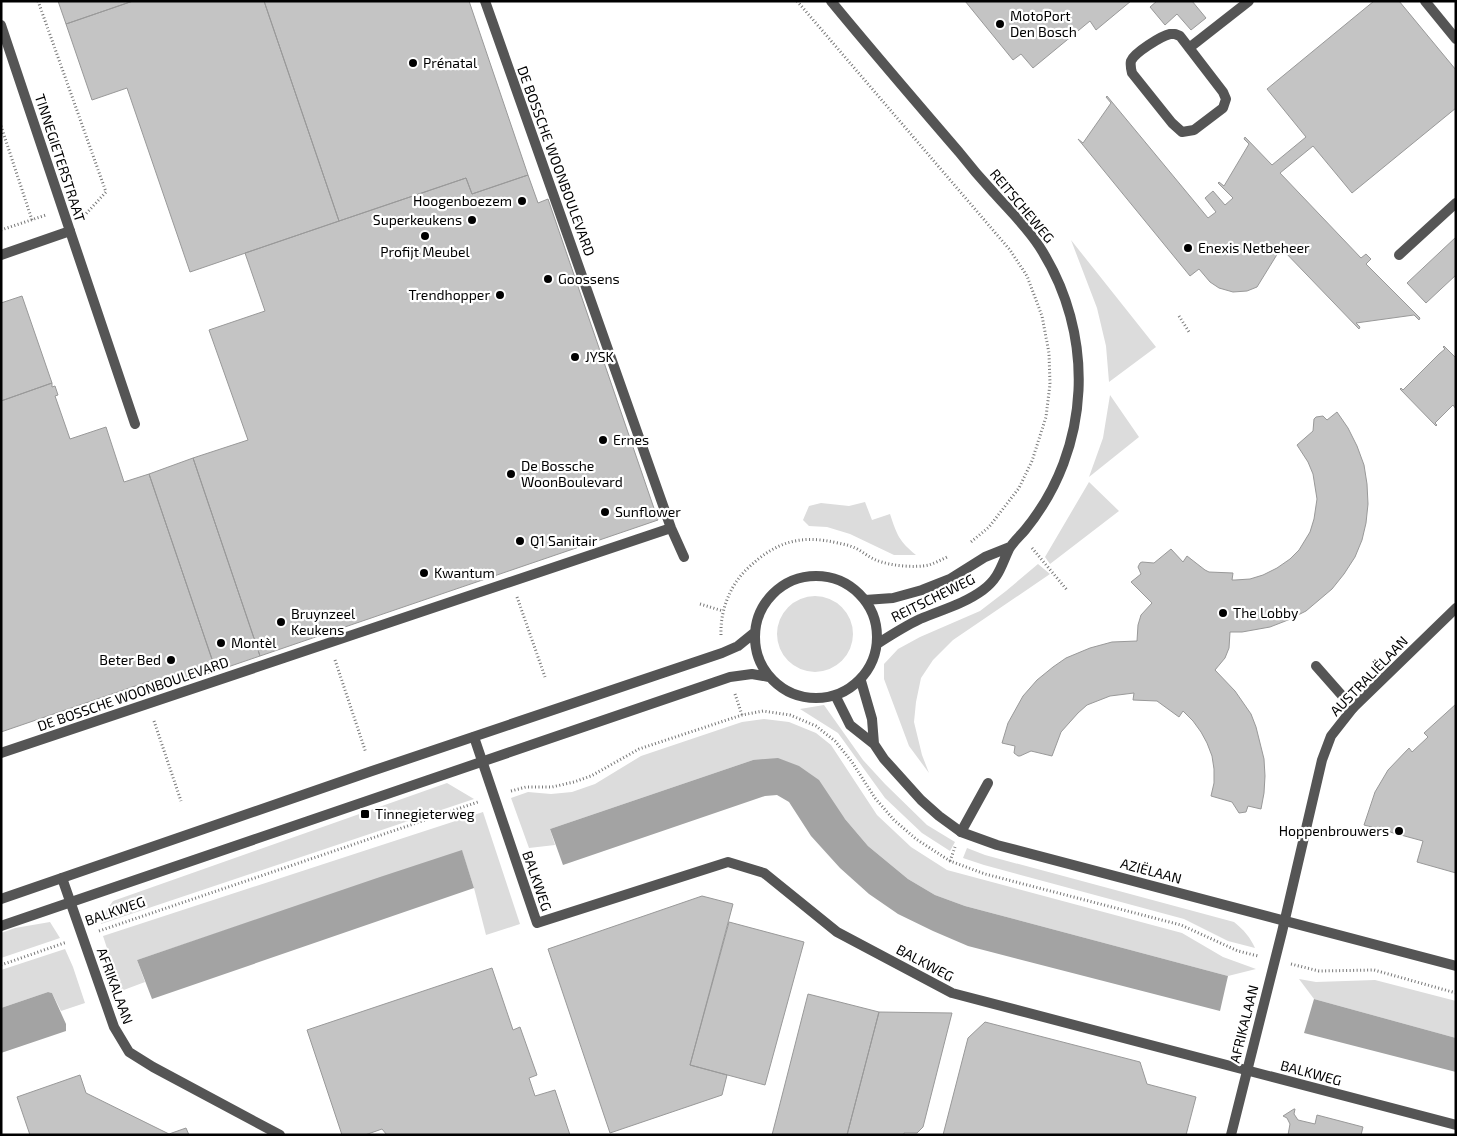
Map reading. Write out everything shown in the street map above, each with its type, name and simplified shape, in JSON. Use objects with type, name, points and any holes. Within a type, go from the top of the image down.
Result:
[{"type":"street","name":"DE BOSSCHE WOONBOULEVARD","points":[[485,1],[672,528],[684,557]]},
{"type":"street","name":"REITSCHEWEG","points":[[831,1],[1031,235],[1052,268],[1066,301],[1078,350],[1079,378],[1076,418],[1058,478],[1046,502],[1010,547],[999,574],[984,590],[959,604],[896,631],[877,644]]},
{"type":"street","points":[[1189,48],[1249,1]]},
{"type":"street","points":[[1425,1],[1456,39]]},
{"type":"street","name":"TINNEGIETERSTRAAT","points":[[1,25],[70,231],[1,255]]},
{"type":"street","points":[[1175,34],[1180,36],[1189,48],[1226,99],[1223,108],[1194,130],[1182,132],[1172,124],[1132,73],[1130,63],[1133,58],[1164,35],[1175,34]]},
{"type":"street","points":[[1398,254],[1456,203]]},
{"type":"street","points":[[70,231],[135,424]]},
{"type":"street","name":"DE BOSSCHE WOONBOULEVARD","points":[[1,753],[672,528]]},
{"type":"street","name":"REITSCHEWEG","points":[[865,600],[893,598],[922,590],[950,579],[972,567],[985,557],[1010,547]]},
{"type":"street","points":[[816,575],[835,578],[852,587],[865,600],[873,613],[877,628],[877,644],[874,658],[861,681],[850,689],[826,698],[810,698],[794,695],[781,688],[769,677],[760,664],[755,649],[754,633],[756,620],[761,608],[777,588],[791,580],[816,575]]},
{"type":"street","name":"AUSTRALIËLAAN","points":[[1284,920],[1322,760],[1331,736],[1353,708],[1456,608]]},
{"type":"street","points":[[1,899],[372,770],[474,738],[722,653],[738,646],[754,633]]},
{"type":"street","points":[[1316,666],[1353,708]]},
{"type":"street","name":"BALKWEG","points":[[1,926],[730,678],[752,674],[769,677]]},
{"type":"street","points":[[861,681],[872,719],[874,744]]},
{"type":"street","name":"AZIËLAAN","points":[[835,695],[850,725],[874,744],[889,765],[921,800],[961,832],[997,845],[1456,966]]},
{"type":"street","name":"BALKWEG","points":[[474,738],[537,923],[728,862],[764,873],[837,932],[952,993],[1456,1125]]},
{"type":"street","points":[[961,832],[988,783]]},
{"type":"street","name":"AFRIKALAAN","points":[[62,878],[114,1027],[129,1052],[153,1067],[280,1135]]},
{"type":"street","name":"AFRIKALAAN","points":[[1231,1135],[1284,920]]},
{"type":"path","points":[[38,1],[106,192],[70,231]]},
{"type":"path","points":[[798,1],[1010,250],[1027,276],[1042,316],[1049,353],[1050,384],[1046,417],[1032,461],[1019,488],[989,527],[966,546]]},
{"type":"path","points":[[1,126],[32,220]]},
{"type":"path","points":[[1,230],[63,210]]},
{"type":"path","points":[[1179,316],[1188,332]]},
{"type":"path","points":[[1021,534],[1067,590]]},
{"type":"path","points":[[722,653],[721,630],[723,611],[731,590],[742,574],[756,560],[774,548],[798,539],[822,539],[853,547],[877,560],[901,566],[929,565],[951,556]]},
{"type":"path","points":[[512,582],[545,677]]},
{"type":"path","points":[[700,604],[723,611]]},
{"type":"path","points":[[329,643],[372,770]]},
{"type":"path","points":[[730,678],[742,715]]},
{"type":"path","points":[[149,704],[181,801]]},
{"type":"path","name":"BALKWEG","points":[[1,965],[494,796],[526,787],[552,787],[574,782],[591,776],[639,749],[742,715],[763,712],[790,715]]},
{"type":"shaded area","points":[[1071,240],[1156,347],[1109,382],[1106,346],[1097,308]]},
{"type":"shaded area","points":[[1110,395],[1139,437],[1089,477],[1103,438]]},
{"type":"shaded area","points":[[1089,482],[1119,511],[1050,564],[1045,557]]},
{"type":"shaded area","points":[[865,502],[872,520],[890,514],[899,537],[916,555],[894,555],[850,534],[827,527],[809,526],[803,520],[809,506],[821,503],[849,506]]},
{"type":"shaded area","points":[[1038,564],[1050,574],[953,640],[933,660],[921,678],[914,722],[922,755],[929,773],[909,746],[884,679],[884,664],[898,649],[920,637],[980,611]]},
{"type":"shaded area","points":[[815,596],[829,599],[842,607],[850,620],[853,634],[850,648],[842,661],[829,669],[815,672],[801,669],[788,661],[780,648],[777,634],[780,620],[788,607],[801,599]]},
{"type":"shaded area","points":[[824,705],[863,760],[885,784],[927,825],[955,842],[950,851],[922,833],[885,798],[838,733],[800,709]]},
{"type":"shaded area","points":[[764,719],[789,722],[816,733],[831,745],[877,815],[911,847],[947,870],[1182,933],[1223,957],[1256,969],[1228,976],[965,906],[935,895],[908,879],[868,846],[845,819],[753,760],[550,829],[555,845],[529,848],[511,798],[528,792],[551,794],[572,792],[595,784],[641,756],[742,722]]},
{"type":"shaded area","points":[[778,758],[799,766],[819,780],[845,819],[868,846],[908,879],[935,895],[965,906],[1228,976],[1220,1011],[968,946],[898,914],[869,894],[840,868],[811,836],[789,802],[777,795],[765,796],[563,865],[550,829],[753,760]]},
{"type":"shaded area","points":[[447,783],[474,799],[101,924],[103,915],[113,901]]},
{"type":"shaded area","points":[[483,812],[520,924],[486,935],[462,851],[137,960],[145,982],[121,991],[103,936]]},
{"type":"shaded area","points":[[967,848],[985,855],[1234,922],[1251,940],[1255,948],[1228,941],[1184,919],[963,858]]},
{"type":"shaded area","points":[[462,850],[474,888],[152,999],[137,960]]},
{"type":"shaded area","points":[[50,922],[60,938],[1,958],[1,933],[15,928]]},
{"type":"shaded area","points":[[65,949],[85,1003],[61,1011],[52,993],[48,992],[1,1008],[1,970]]},
{"type":"shaded area","points":[[1299,979],[1316,982],[1375,980],[1456,1001],[1456,1038],[1314,999]]},
{"type":"shaded area","points":[[48,992],[52,993],[66,1024],[66,1031],[1,1053],[1,1008]]},
{"type":"shaded area","points":[[1314,999],[1456,1038],[1456,1072],[1304,1033]]},
{"type":"building","points":[[58,1],[133,1],[66,24]]},
{"type":"building","points":[[133,1],[264,1],[339,221],[190,272],[127,88],[92,100],[66,24]]},
{"type":"building","points":[[264,1],[469,1],[528,175],[472,194],[466,178],[339,221]]},
{"type":"building","points":[[965,1],[1131,1],[1096,30],[1090,21],[1033,68],[1021,54],[1013,60]]},
{"type":"building","points":[[1157,1],[1192,1],[1206,18],[1191,30],[1177,14],[1165,25],[1150,7]]},
{"type":"building","points":[[1374,1],[1399,1],[1456,70],[1456,108],[1352,193],[1313,146],[1280,173],[1361,258],[1366,254],[1371,259],[1366,264],[1420,318],[1419,320],[1414,315],[1356,323],[1360,327],[1359,329],[1281,248],[1257,287],[1247,291],[1233,292],[1219,288],[1210,282],[1199,269],[1190,276],[1078,139],[1083,143],[1111,103],[1106,97],[1208,218],[1216,212],[1205,198],[1213,191],[1225,205],[1233,198],[1218,183],[1224,186],[1249,144],[1244,139],[1245,137],[1272,165],[1306,137],[1267,89]]},
{"type":"building","points":[[528,175],[538,203],[548,199],[658,520],[260,656],[193,458],[248,440],[209,330],[265,311],[245,253],[466,178],[472,194]]},
{"type":"building","points":[[1456,237],[1456,275],[1426,303],[1407,283]]},
{"type":"building","points":[[22,296],[52,383],[1,401],[1,303]]},
{"type":"building","points":[[1444,346],[1456,358],[1456,409],[1453,405],[1435,423],[1436,426],[1400,389],[1403,390],[1445,349]]},
{"type":"building","points":[[52,383],[52,387],[55,386],[58,395],[55,396],[70,439],[106,427],[124,482],[149,474],[216,671],[154,692],[150,681],[1,732],[1,401]]},
{"type":"building","name":"The Lobby","points":[[1337,412],[1357,446],[1364,465],[1367,484],[1368,504],[1366,523],[1355,557],[1332,589],[1306,611],[1270,627],[1230,632],[1229,648],[1225,658],[1215,670],[1235,691],[1251,714],[1256,727],[1264,759],[1264,793],[1261,809],[1248,806],[1246,812],[1239,813],[1232,802],[1211,796],[1214,783],[1212,756],[1207,743],[1193,721],[1183,711],[1179,717],[1157,701],[1133,700],[1134,693],[1110,696],[1087,705],[1061,732],[1052,756],[1031,751],[1018,756],[1014,753],[1015,746],[1002,743],[1008,723],[1023,696],[1037,680],[1053,667],[1066,658],[1090,648],[1112,642],[1137,641],[1141,615],[1152,603],[1131,582],[1141,574],[1138,567],[1140,563],[1154,563],[1171,549],[1183,562],[1187,556],[1209,572],[1233,573],[1232,580],[1235,580],[1250,579],[1263,575],[1290,559],[1299,550],[1310,532],[1317,499],[1313,474],[1297,445],[1313,431],[1314,419],[1316,417],[1323,416],[1327,420]]},
{"type":"building","points":[[193,458],[260,656],[216,671],[149,474]]},
{"type":"building","points":[[1456,704],[1456,873],[1417,862],[1423,841],[1364,825],[1375,792],[1388,770],[1409,748],[1412,752],[1428,737],[1424,733]]},
{"type":"building","points":[[702,896],[733,904],[690,1065],[727,1075],[722,1095],[610,1133],[548,949]]},
{"type":"building","points":[[729,922],[804,942],[765,1085],[690,1065]]},
{"type":"building","points":[[492,968],[513,1030],[520,1027],[537,1075],[529,1078],[535,1096],[555,1090],[570,1135],[387,1135],[382,1129],[365,1135],[342,1135],[307,1030]]},
{"type":"building","points":[[808,994],[879,1012],[847,1135],[772,1135]]},
{"type":"building","points":[[879,1012],[952,1013],[923,1127],[917,1133],[904,1133],[904,1135],[847,1135]]},
{"type":"building","points":[[985,1022],[1140,1062],[1147,1084],[1196,1097],[1186,1135],[943,1135],[968,1038]]},
{"type":"building","points":[[80,1075],[86,1093],[169,1134],[186,1128],[189,1135],[30,1135],[17,1097]]},
{"type":"building","points":[[1294,1109],[1294,1114],[1298,1120],[1315,1124],[1317,1115],[1363,1127],[1361,1135],[1288,1135],[1290,1124],[1287,1118],[1283,1116]]},
{"type":"place","name":"MotoPort Den Bosch","points":[[1000,24]]},
{"type":"place","name":"Prénatal","points":[[413,63]]},
{"type":"place","name":"Hoogenboezem","points":[[522,201]]},
{"type":"place","name":"Superkeukens","points":[[472,220]]},
{"type":"place","name":"Profijt Meubel","points":[[425,236]]},
{"type":"place","name":"Enexis Netbeheer","points":[[1188,248]]},
{"type":"place","name":"Goossens","points":[[548,279]]},
{"type":"place","name":"Trendhopper","points":[[500,295]]},
{"type":"place","name":"JYSK","points":[[575,357]]},
{"type":"place","name":"Ernes","points":[[603,440]]},
{"type":"place","name":"De Bossche WoonBoulevard","points":[[511,474]]},
{"type":"place","name":"Sunflower","points":[[605,512]]},
{"type":"place","name":"Q1 Sanitair","points":[[520,541]]},
{"type":"place","name":"Kwantum","points":[[424,573]]},
{"type":"place","name":"The Lobby","points":[[1223,613]]},
{"type":"place","name":"Bruynzeel Keukens","points":[[281,622]]},
{"type":"place","name":"Montèl","points":[[221,643]]},
{"type":"place","name":"Beter Bed","points":[[171,660]]},
{"type":"place","name":"Tinnegieterweg","points":[[365,814]]},
{"type":"place","name":"Hoppenbrouwers","points":[[1399,831]]}]
